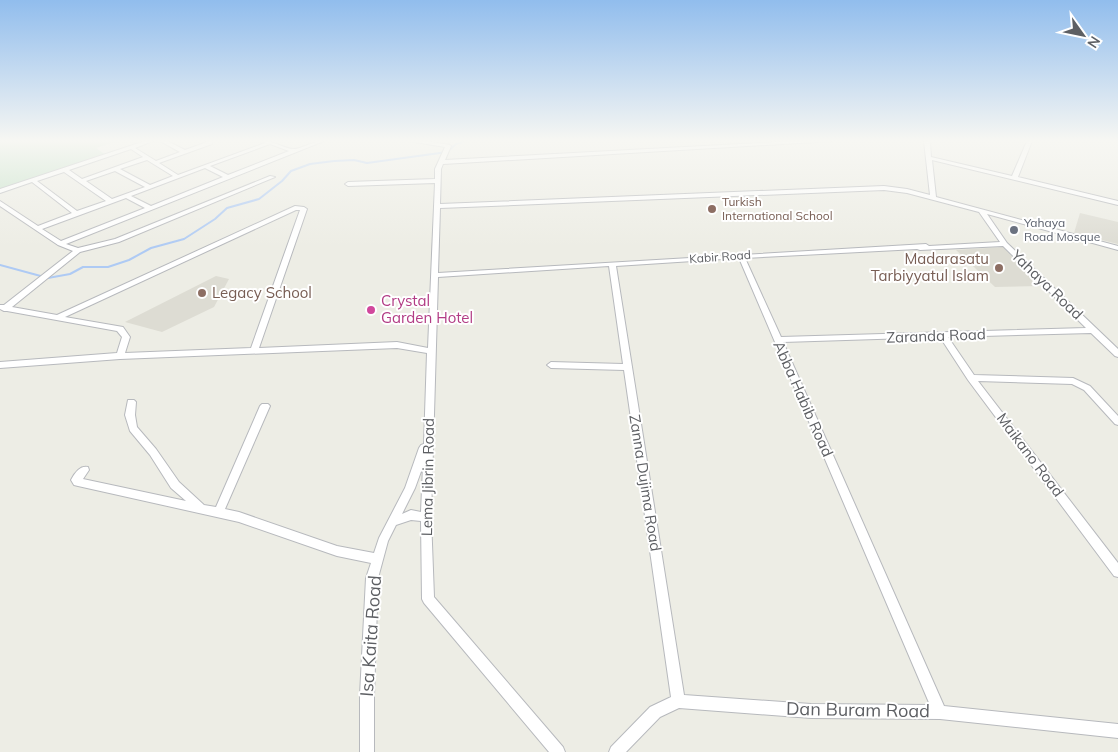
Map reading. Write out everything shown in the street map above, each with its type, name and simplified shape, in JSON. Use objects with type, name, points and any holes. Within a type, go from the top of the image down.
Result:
[{"type":"street","points":[[0,191],[46,176]]},
{"type":"street","points":[[74,176],[111,201]]},
{"type":"street","points":[[81,181],[95,176]]},
{"type":"street","points":[[129,176],[150,187]]},
{"type":"street","points":[[60,244],[228,176]]},
{"type":"street","name":"Lema Jibrin Road","points":[[438,176],[430,352],[426,517],[428,599],[558,752]]},
{"type":"street","points":[[931,176],[933,198]]},
{"type":"street","points":[[1005,176],[1118,203]]},
{"type":"street","points":[[38,228],[178,177]]},
{"type":"street","points":[[2,309],[78,250],[117,240],[272,177]]},
{"type":"street","points":[[33,180],[77,214]]},
{"type":"street","points":[[348,184],[438,181]]},
{"type":"street","points":[[437,206],[863,188],[892,189],[933,198],[1118,248]]},
{"type":"street","points":[[184,194],[191,198]]},
{"type":"street","points":[[127,196],[150,208]]},
{"type":"street","points":[[198,201],[205,204]]},
{"type":"street","points":[[0,202],[60,244],[78,250]]},
{"type":"street","points":[[60,316],[295,208],[301,207],[304,209],[254,351]]},
{"type":"street","name":"Yahaya Road","points":[[981,211],[1005,244],[1118,354]]},
{"type":"street","name":"Kabir Road","points":[[434,275],[741,256],[1005,244]]},
{"type":"street","points":[[741,256],[926,246]]},
{"type":"street","name":"Abba Habib Road","points":[[741,256],[940,712]]},
{"type":"street","name":"Zanna Dujima Road","points":[[612,264],[678,701]]},
{"type":"street","points":[[2,309],[60,316],[120,328],[126,337],[120,356]]},
{"type":"street","name":"Zaranda Road","points":[[778,340],[1094,330]]},
{"type":"street","name":"Maikano Road","points":[[943,336],[971,378],[1118,572]]},
{"type":"street","points":[[0,365],[120,356],[397,345],[430,352]]},
{"type":"street","points":[[551,364],[628,367]]},
{"type":"street","points":[[971,378],[1073,381],[1087,388],[1118,422]]},
{"type":"street","points":[[131,402],[130,415],[133,428],[153,452],[175,485],[200,507]]},
{"type":"street","points":[[219,512],[265,406]]},
{"type":"street","name":"Isa Kaita Road","points":[[367,752],[367,695],[372,578],[383,541],[419,466],[425,444],[429,410]]},
{"type":"street","points":[[84,470],[76,480],[78,482],[152,500],[200,507],[239,517],[336,551],[378,559]]},
{"type":"street","points":[[392,523],[411,514],[426,517]]},
{"type":"street","name":"Dan Buram Road","points":[[616,752],[655,712],[678,701],[811,711],[940,712],[1118,731]]},
{"type":"shaded area","points":[[1080,213],[1118,222],[1118,244],[1074,233]]},
{"type":"shaded area","name":"Madarasatu Tarbiyyatul Islam","points":[[1003,247],[1040,286],[995,287],[956,250]]},
{"type":"shaded area","name":"Legacy School","points":[[216,276],[229,279],[214,307],[162,332],[125,322]]},
{"type":"green space","points":[[0,176],[42,176],[0,190]]},
{"type":"waterway","points":[[0,265],[48,278],[70,274],[83,267],[108,267],[129,260],[151,248],[184,239],[215,219],[227,208],[259,199],[286,176]]},
{"type":"place","name":"Turkish International School","points":[[712,209]]},
{"type":"place","name":"Yahaya Road Mosque","points":[[1014,230]]},
{"type":"place","name":"Madarasatu Tarbiyyatul Islam","points":[[999,268]]},
{"type":"place","name":"Legacy School","points":[[202,293]]},
{"type":"place","name":"Crystal Garden Hotel","points":[[371,310]]}]
